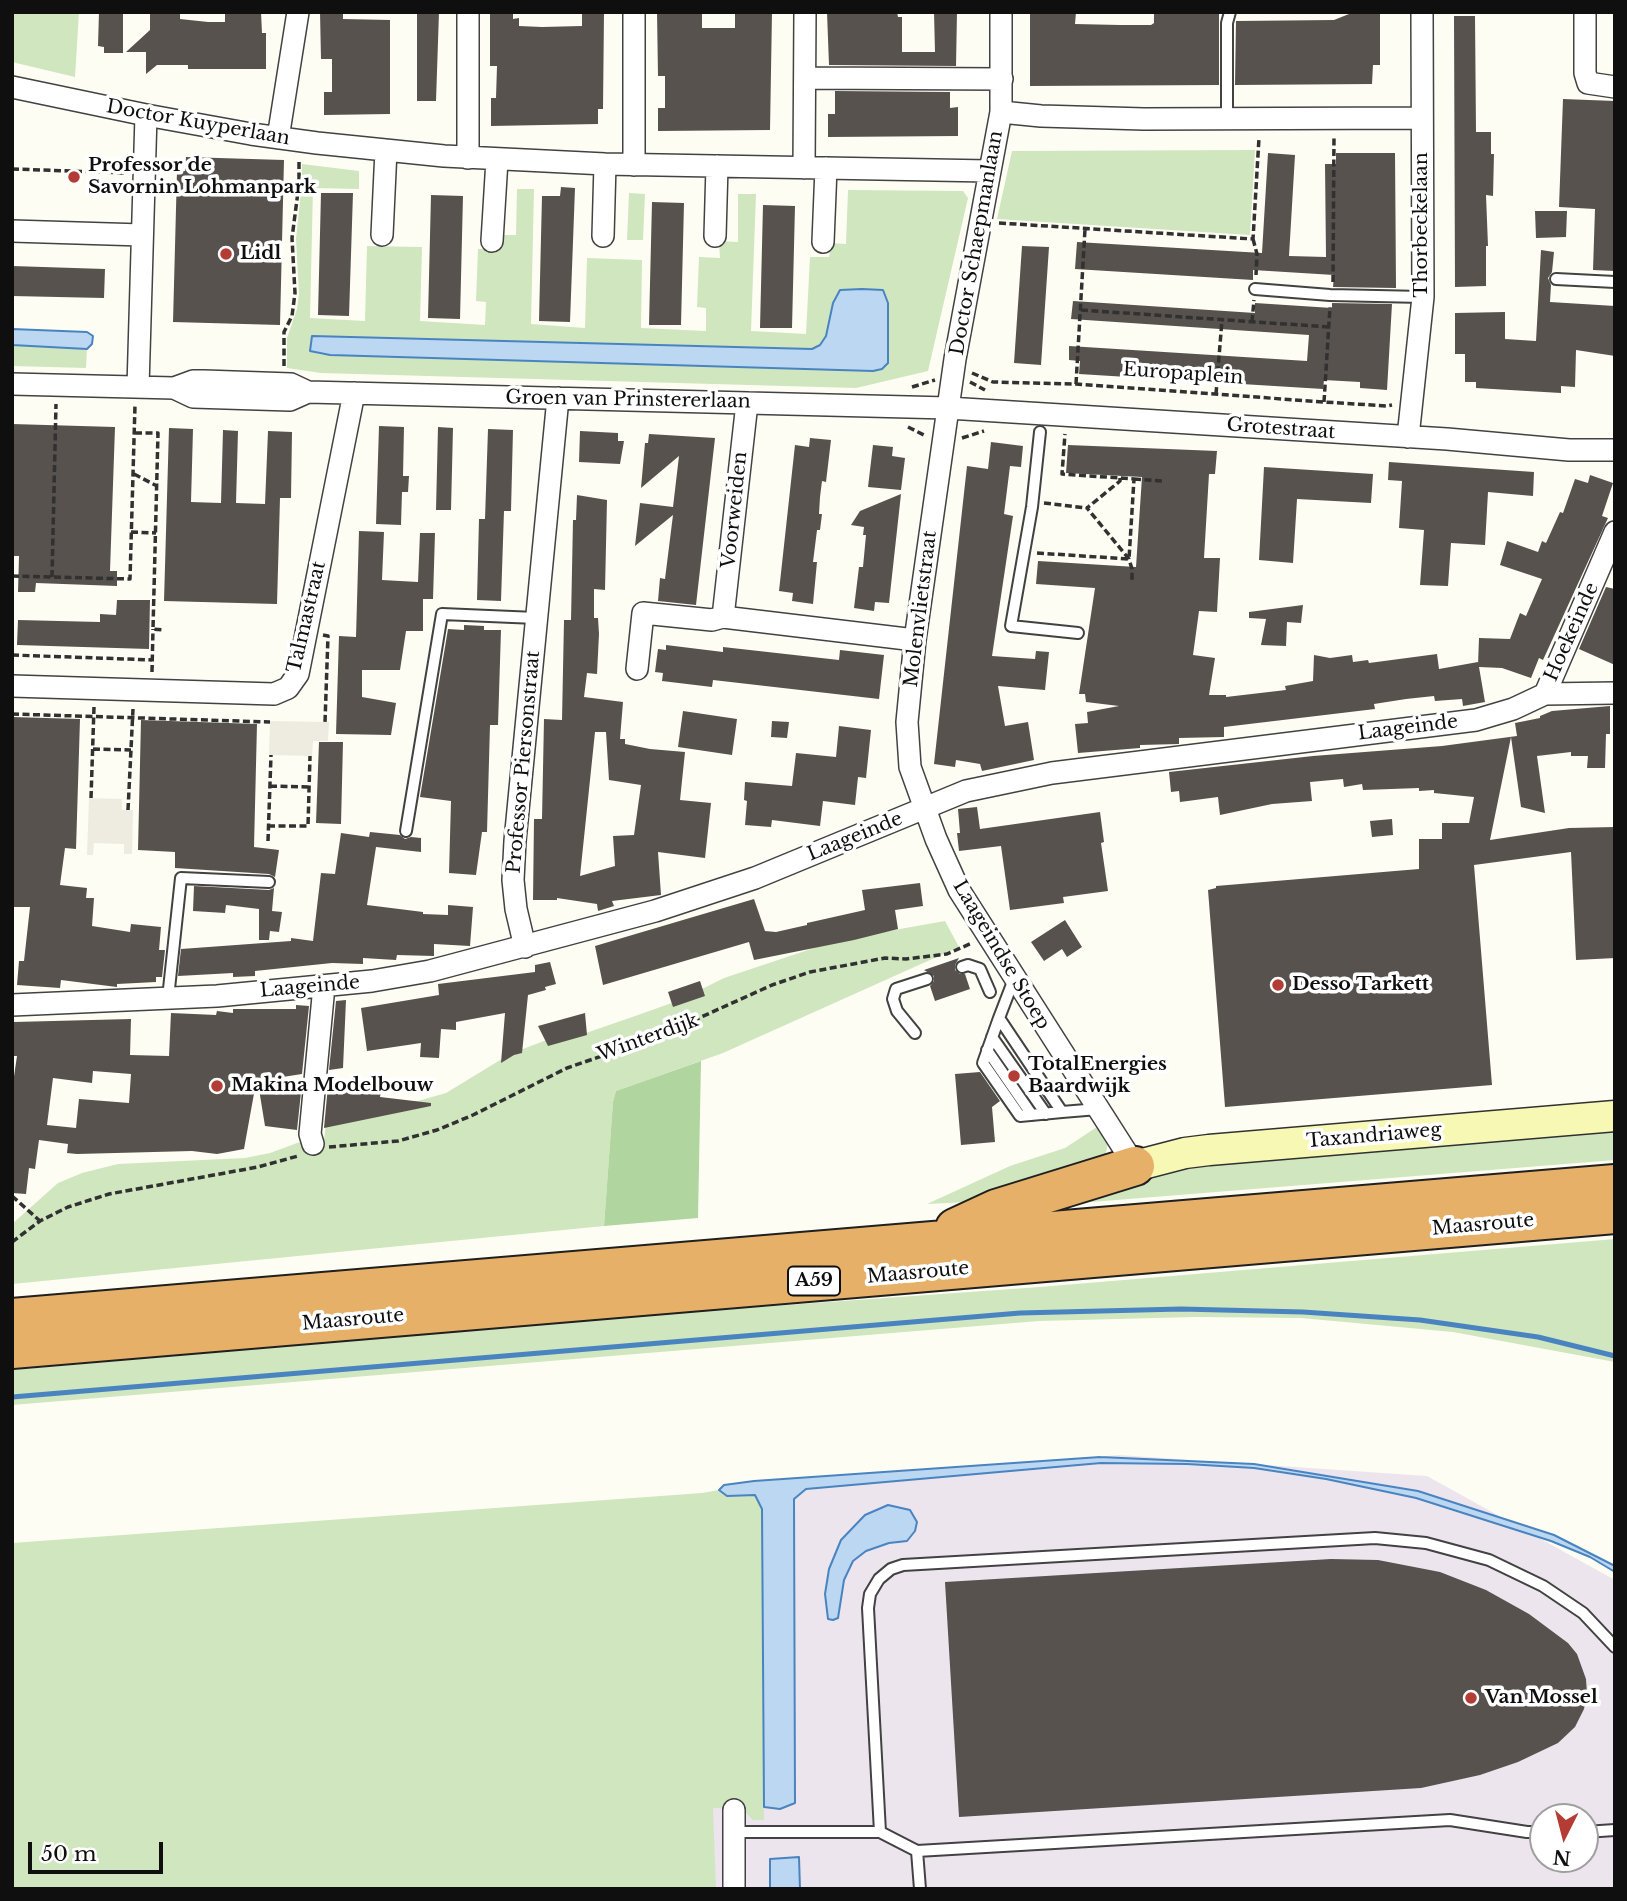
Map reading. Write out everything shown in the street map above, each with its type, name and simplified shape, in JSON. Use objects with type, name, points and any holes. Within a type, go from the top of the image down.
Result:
[{"type":"highway","name":"A59","points":[[928,1241],[996,1209],[1135,1166]]},
{"type":"highway","name":"Maasroute","points":[[12,1318],[1615,1184]]},
{"type":"highway","name":"Maasroute","points":[[12,1349],[1615,1214]]},
{"type":"main road","name":"Taxandriaweg","points":[[1135,1166],[1185,1153],[1209,1150],[1615,1116]]},
{"type":"street","points":[[278,138],[299,12]]},
{"type":"street","points":[[468,12],[468,158]]},
{"type":"street","points":[[634,12],[634,165]]},
{"type":"street","points":[[804,12],[804,167]]},
{"type":"street","name":"Doctor Schaepmanlaan","points":[[948,408],[979,222],[1001,112],[1001,12]]},
{"type":"street","name":"Thorbeckelaan","points":[[1408,437],[1423,297],[1422,12]]},
{"type":"street","points":[[1585,14],[1585,73],[1588,83],[1615,87]]},
{"type":"street","points":[[805,78],[1002,79]]},
{"type":"street","name":"Doctor Kuyperlaan","points":[[12,87],[146,115],[278,138],[468,158],[634,165],[989,171]]},
{"type":"street","points":[[1001,112],[1079,117],[1422,118]]},
{"type":"street","points":[[136,396],[146,115]]},
{"type":"street","points":[[382,235],[386,150]]},
{"type":"street","points":[[492,241],[497,160]]},
{"type":"street","points":[[603,236],[606,164]]},
{"type":"street","points":[[715,236],[717,166]]},
{"type":"street","points":[[823,242],[827,168]]},
{"type":"street","points":[[12,231],[142,235]]},
{"type":"street","name":"Groen van Prinstererlaan","points":[[12,384],[136,396],[174,388],[193,397],[290,400],[308,392],[948,408]]},
{"type":"street","name":"Talmastraat","points":[[12,686],[274,694],[288,688],[298,674],[354,393]]},
{"type":"street","name":"Professor Piersonstraat","points":[[524,947],[513,880],[558,398]]},
{"type":"street","name":"Voorweiden","points":[[723,617],[747,403]]},
{"type":"street","name":"Grotestraat","points":[[948,408],[1560,449],[1615,450]]},
{"type":"street","name":"Molenvlietstraat","points":[[925,808],[910,767],[908,722],[915,640],[948,408]]},
{"type":"street","name":"Hoekeinde","points":[[1545,694],[1615,532]]},
{"type":"street","points":[[637,669],[643,613],[712,620],[723,617],[915,640]]},
{"type":"street","points":[[1545,694],[1615,693]]},
{"type":"street","name":"Laageinde","points":[[12,1005],[168,998],[324,986],[430,971],[655,911],[755,878],[967,791],[1052,773],[1476,720],[1513,709],[1545,694]]},
{"type":"street","name":"Laageindse Stoep","points":[[925,808],[959,890],[1135,1166]]},
{"type":"street","points":[[313,1144],[310,1134],[324,986]]},
{"type":"street","points":[[734,1810],[734,1889]]},
{"type":"lane","points":[[1227,118],[1227,23],[1230,12]]},
{"type":"lane","points":[[1556,279],[1615,282]]},
{"type":"lane","points":[[1255,289],[1330,295],[1423,297]]},
{"type":"lane","points":[[1040,432],[1032,501],[1011,626],[1078,633]]},
{"type":"lane","points":[[405,831],[442,614],[536,618]]},
{"type":"lane","points":[[168,998],[181,878],[269,882]]},
{"type":"lane","points":[[962,967],[968,965],[980,969],[990,992]]},
{"type":"lane","points":[[915,1033],[897,1011],[893,999],[896,989],[927,979]]},
{"type":"lane","points":[[1014,979],[982,1063],[1020,1116],[1098,1109]]},
{"type":"lane","points":[[999,1017],[1062,1112]]},
{"type":"lane","points":[[992,1037],[1046,1114]]},
{"type":"lane","points":[[880,1832],[868,1608],[870,1594],[879,1579],[891,1569],[904,1565],[1376,1538],[1426,1543],[1489,1560],[1543,1586],[1583,1613],[1615,1647]]},
{"type":"lane","points":[[734,1832],[880,1832],[917,1851],[1450,1820],[1529,1832]]},
{"type":"lane","points":[[917,1851],[920,1889]]},
{"type":"path","points":[[979,222],[1253,239],[1259,118]]},
{"type":"path","points":[[1324,402],[1330,295],[1335,277],[1334,118]]},
{"type":"path","points":[[284,375],[284,332],[292,316],[295,293],[292,239],[299,184],[300,141]]},
{"type":"path","points":[[12,169],[144,173]]},
{"type":"path","points":[[1076,384],[1085,228]]},
{"type":"path","points":[[1080,310],[1329,327]]},
{"type":"path","points":[[1216,394],[1222,320]]},
{"type":"path","name":"Europaplein","points":[[953,371],[975,373],[993,382],[1076,384],[1387,406],[1401,401],[1411,402]]},
{"type":"path","points":[[12,576],[130,579],[136,396]]},
{"type":"path","points":[[52,577],[56,403]]},
{"type":"path","points":[[128,810],[133,718],[152,660],[158,433],[134,433]]},
{"type":"path","points":[[1065,434],[1062,474],[1162,481]]},
{"type":"path","points":[[133,474],[157,486]]},
{"type":"path","points":[[1087,508],[1120,478]]},
{"type":"path","points":[[1132,582],[1129,559],[1134,479]]},
{"type":"path","points":[[1032,501],[1087,508],[1129,559]]},
{"type":"path","points":[[131,532],[156,533]]},
{"type":"path","points":[[1024,553],[1129,559]]},
{"type":"path","points":[[153,629],[163,630]]},
{"type":"path","points":[[306,635],[328,636],[325,722]]},
{"type":"path","points":[[12,655],[152,660]]},
{"type":"path","points":[[91,798],[94,688]]},
{"type":"path","points":[[12,714],[270,722]]},
{"type":"path","points":[[93,749],[131,750]]},
{"type":"path","points":[[268,841],[271,755]]},
{"type":"path","points":[[268,825],[308,826],[310,756]]},
{"type":"path","points":[[270,786],[310,787]]},
{"type":"path","name":"Winterdijk","points":[[313,1144],[336,1148],[363,1145],[398,1141],[437,1130],[567,1068],[657,1037],[772,985],[810,972],[866,960],[947,954],[987,936]]},
{"type":"path","points":[[12,1242],[40,1220],[68,1206],[109,1194],[258,1167],[303,1155],[313,1144]]},
{"type":"path","points":[[12,1196],[40,1220]]},
{"type":"shaded area","points":[[270,721],[329,722],[328,741],[313,741],[312,756],[269,755]]},
{"type":"shaded area","points":[[89,798],[122,799],[122,810],[133,810],[132,854],[124,854],[124,844],[94,843],[93,855],[87,855]]},
{"type":"shaded area","points":[[1119,1455],[1427,1476],[1615,1580],[1615,1889],[708,1889],[706,1781],[763,1486]]},
{"type":"green space","points":[[12,12],[79,12],[75,77],[12,62]]},
{"type":"green space","points":[[1255,150],[1250,235],[997,219],[1012,151]]},
{"type":"green space","points":[[302,164],[359,171],[359,189],[313,188],[310,318],[365,321],[367,246],[422,247],[420,321],[485,325],[486,302],[476,301],[478,249],[497,250],[498,235],[516,235],[517,189],[534,189],[531,324],[585,328],[587,258],[642,260],[641,328],[706,331],[706,308],[697,307],[699,257],[720,258],[719,241],[738,242],[738,194],[756,194],[751,331],[806,334],[810,257],[829,257],[831,243],[846,244],[848,190],[963,191],[968,198],[928,371],[856,388],[321,373],[287,368],[287,338],[299,294],[296,239]],"holes":[[[840,290],[883,290],[888,303],[888,363],[873,371],[330,355],[318,354],[310,343],[312,336],[812,349],[820,345],[826,336],[833,303]]]},
{"type":"green space","points":[[629,193],[645,194],[643,240],[627,240]]},
{"type":"green space","points":[[12,345],[87,349],[86,368],[12,366]]},
{"type":"green space","points":[[945,921],[959,947],[723,1053],[616,1091],[604,1226],[12,1284],[12,1224],[58,1183],[82,1173],[118,1164],[245,1158],[270,1153],[308,1139],[308,1148],[324,1140],[326,1123],[380,1107],[446,1093],[510,1054],[557,1036],[586,1033],[680,1000],[724,978],[838,940]]},
{"type":"green space","points":[[701,1061],[698,1218],[604,1226],[616,1091]]},
{"type":"green space","points":[[1100,1125],[1108,1143],[1105,1157],[988,1201],[927,1204],[1010,1166],[1065,1148]]},
{"type":"green space","points":[[1615,1127],[1615,1160],[1054,1205],[1219,1161]]},
{"type":"green space","points":[[1615,1239],[1615,1362],[1453,1332],[1301,1318],[1195,1317],[1039,1321],[12,1405],[12,1370],[702,1311],[1040,1287]]},
{"type":"green space","points":[[719,1490],[727,1496],[755,1495],[762,1509],[764,1820],[753,1820],[745,1812],[745,1807],[713,1808],[716,1889],[12,1889],[12,1543]]},
{"type":"water","points":[[840,290],[883,290],[888,303],[888,363],[882,369],[873,371],[330,355],[310,351],[312,336],[812,349],[820,345],[826,336],[833,303]]},
{"type":"water","points":[[12,329],[87,332],[93,336],[92,344],[87,349],[12,345]]},
{"type":"water","points":[[1100,1457],[1254,1464],[1418,1491],[1554,1535],[1615,1566],[1615,1572],[1590,1557],[1551,1541],[1416,1498],[1326,1479],[1254,1468],[1101,1463],[806,1489],[794,1499],[795,1803],[780,1809],[764,1807],[762,1509],[755,1495],[727,1496],[719,1490],[724,1485],[754,1481]]},
{"type":"water","points":[[888,1505],[910,1510],[917,1522],[915,1531],[907,1541],[889,1543],[866,1551],[853,1561],[844,1580],[838,1618],[828,1619],[825,1594],[829,1569],[841,1540],[865,1515]]},
{"type":"water","points":[[799,1857],[800,1889],[770,1889],[770,1859]]},
{"type":"building","points":[[99,12],[123,12],[123,53],[104,53],[104,47],[98,46]]},
{"type":"building","points":[[150,12],[180,12],[180,19],[225,22],[225,13],[261,12],[262,33],[266,33],[266,69],[188,69],[188,65],[157,65],[146,74],[146,52],[126,52],[150,30]]},
{"type":"building","points":[[320,12],[343,12],[343,19],[390,20],[390,114],[324,115],[324,92],[332,92],[332,59],[321,59]]},
{"type":"building","points":[[417,12],[439,12],[436,101],[417,101]]},
{"type":"building","points":[[490,12],[513,12],[513,19],[519,18],[519,26],[542,27],[582,26],[582,12],[604,12],[603,109],[598,109],[598,124],[491,126],[491,98],[496,98],[497,66],[490,66]]},
{"type":"building","points":[[657,12],[702,12],[702,28],[735,28],[735,12],[772,12],[770,130],[658,131],[658,108],[665,108],[665,76],[658,76]]},
{"type":"building","points":[[827,12],[897,12],[898,17],[902,17],[902,52],[935,52],[934,12],[957,12],[956,66],[829,65]]},
{"type":"building","points":[[1030,12],[1076,12],[1075,24],[1151,25],[1154,23],[1154,12],[1219,12],[1219,85],[1030,86]]},
{"type":"building","points":[[1354,12],[1380,12],[1380,65],[1373,65],[1372,84],[1235,85],[1236,21],[1334,20]]},
{"type":"building","points":[[1454,16],[1475,16],[1476,132],[1491,132],[1491,154],[1494,154],[1493,196],[1486,195],[1486,286],[1455,287]]},
{"type":"building","points":[[835,91],[950,92],[950,108],[958,107],[958,136],[828,137],[828,114],[835,114]]},
{"type":"building","points":[[1563,99],[1615,101],[1615,271],[1593,270],[1595,209],[1559,207]]},
{"type":"building","points":[[1268,153],[1295,155],[1289,256],[1326,257],[1325,164],[1336,164],[1336,153],[1395,153],[1396,288],[1333,287],[1334,275],[1253,270],[1253,280],[1075,269],[1077,242],[1262,253]]},
{"type":"building","points":[[186,157],[284,160],[280,325],[173,322],[177,171],[185,171]]},
{"type":"building","points":[[561,187],[575,188],[570,322],[539,321],[542,196],[560,196]]},
{"type":"building","points":[[321,193],[353,193],[349,316],[318,315]]},
{"type":"building","points":[[431,195],[463,196],[460,319],[428,318]]},
{"type":"building","points":[[652,202],[684,203],[681,325],[649,325]]},
{"type":"building","points":[[763,205],[795,206],[792,328],[760,328]]},
{"type":"building","points":[[1535,211],[1567,211],[1566,237],[1536,238]]},
{"type":"building","points":[[1022,246],[1049,247],[1041,365],[1014,363]]},
{"type":"building","points":[[1541,250],[1554,252],[1552,272],[1548,278],[1551,285],[1550,302],[1615,306],[1615,356],[1576,350],[1575,387],[1561,386],[1561,393],[1476,388],[1476,382],[1465,382],[1465,354],[1455,354],[1455,313],[1505,312],[1505,339],[1536,341]]},
{"type":"building","points":[[12,266],[105,269],[104,298],[12,296]]},
{"type":"building","points":[[1073,301],[1255,313],[1255,303],[1332,308],[1332,303],[1392,304],[1387,390],[1360,388],[1360,382],[1324,380],[1323,389],[1079,374],[1080,361],[1069,360],[1069,346],[1307,361],[1309,335],[1071,319]]},
{"type":"building","points":[[12,424],[115,427],[110,571],[117,571],[117,586],[36,583],[35,592],[18,592],[19,556],[12,556]]},
{"type":"building","points":[[379,426],[404,427],[403,476],[409,476],[408,492],[402,492],[401,525],[376,524]]},
{"type":"building","points":[[438,427],[453,428],[451,510],[436,510]]},
{"type":"building","points":[[169,428],[193,429],[191,502],[221,503],[223,430],[238,431],[236,503],[265,504],[268,431],[292,432],[291,498],[280,498],[277,604],[164,601]]},
{"type":"building","points":[[488,429],[513,430],[511,511],[504,511],[501,601],[477,600],[479,519],[485,519]]},
{"type":"building","points":[[580,431],[618,433],[618,441],[624,441],[620,464],[579,462]]},
{"type":"building","points":[[649,434],[715,438],[696,605],[658,601],[660,578],[665,579],[673,515],[635,546],[640,503],[673,507],[679,456],[641,488],[645,443],[648,443]]},
{"type":"building","points":[[810,438],[831,440],[826,482],[822,481],[820,497],[819,514],[822,514],[813,562],[817,562],[813,604],[792,601],[793,593],[779,591],[795,445],[809,447]]},
{"type":"building","points":[[991,442],[1023,446],[1021,467],[1010,466],[1004,514],[1013,516],[992,656],[1035,659],[1036,651],[1049,652],[1045,690],[998,686],[1005,726],[1028,722],[1034,760],[982,771],[980,764],[956,760],[955,767],[934,764],[967,466],[988,469]]},
{"type":"building","points":[[873,445],[893,447],[892,456],[905,458],[901,490],[868,487]]},
{"type":"building","points":[[1068,445],[1217,451],[1215,474],[1209,474],[1204,558],[1220,558],[1217,612],[1199,611],[1193,655],[1215,658],[1209,695],[1226,697],[1286,690],[1285,686],[1313,681],[1314,655],[1330,658],[1352,655],[1353,662],[1368,660],[1369,663],[1437,654],[1439,669],[1478,662],[1478,665],[1479,638],[1510,639],[1520,613],[1526,616],[1542,579],[1500,565],[1507,541],[1538,552],[1542,541],[1546,543],[1560,512],[1563,513],[1575,479],[1588,483],[1590,475],[1613,483],[1602,516],[1608,518],[1543,660],[1539,658],[1531,678],[1502,668],[1479,667],[1485,702],[1463,706],[1462,699],[1435,701],[1434,696],[1406,699],[1374,704],[1375,709],[1224,727],[1224,737],[1179,738],[1179,744],[1140,745],[1140,748],[1078,753],[1075,724],[1088,723],[1087,712],[1119,706],[1086,702],[1085,694],[1079,694],[1095,588],[1036,584],[1038,561],[1136,567],[1142,477],[1066,473]]},
{"type":"building","points":[[1389,462],[1534,472],[1533,496],[1488,492],[1485,545],[1451,543],[1448,586],[1420,585],[1424,530],[1399,528],[1402,481],[1388,480]]},
{"type":"building","points":[[1264,467],[1373,474],[1371,503],[1297,499],[1293,563],[1259,560]]},
{"type":"building","points":[[901,494],[889,603],[875,602],[874,611],[854,608],[859,567],[863,567],[866,535],[863,535],[864,527],[851,525],[860,511]]},
{"type":"building","points":[[577,495],[607,500],[605,590],[594,589],[594,618],[598,618],[599,634],[597,674],[587,673],[584,697],[623,702],[620,739],[625,739],[625,744],[685,752],[680,800],[711,803],[705,858],[658,852],[661,895],[612,901],[614,906],[598,911],[597,904],[557,898],[533,900],[534,819],[542,819],[544,719],[562,720],[564,620],[571,620],[573,520],[576,520]],"holes":[[[595,732],[606,732],[609,780],[641,785],[634,835],[613,836],[615,866],[580,876]]]},
{"type":"building","points":[[359,531],[384,532],[382,580],[418,582],[420,533],[435,533],[433,599],[423,599],[423,631],[406,631],[400,670],[362,670],[362,697],[396,703],[391,735],[336,734],[339,636],[356,637]]},
{"type":"building","points":[[1606,587],[1615,589],[1615,665],[1579,649]]},
{"type":"building","points":[[117,600],[150,600],[149,649],[17,645],[18,620],[100,622],[100,614],[116,615]]},
{"type":"building","points":[[1303,605],[1301,623],[1287,622],[1286,646],[1261,645],[1266,619],[1249,618],[1249,612]]},
{"type":"building","points":[[464,625],[484,626],[484,630],[501,630],[498,725],[490,725],[487,832],[482,832],[476,875],[449,873],[451,801],[420,797],[448,629],[464,630]]},
{"type":"building","points":[[666,645],[723,652],[723,647],[839,660],[840,650],[884,655],[879,699],[713,680],[712,687],[662,681],[663,673],[655,672],[658,649],[666,650]]},
{"type":"building","points":[[1610,706],[1610,734],[1606,734],[1605,768],[1587,768],[1588,756],[1571,756],[1571,752],[1537,756],[1545,813],[1521,807],[1511,737],[1490,840],[1569,828],[1615,827],[1615,958],[1576,960],[1571,852],[1474,865],[1492,1085],[1225,1107],[1208,890],[1216,886],[1419,869],[1419,839],[1442,839],[1442,823],[1469,823],[1474,797],[1434,793],[1434,790],[1419,791],[1419,788],[1363,790],[1362,784],[1344,787],[1343,779],[1310,782],[1312,801],[1272,804],[1220,815],[1218,797],[1180,802],[1179,791],[1171,792],[1169,772],[1313,756],[1442,746],[1517,736],[1515,723],[1540,718],[1552,711]]},
{"type":"building","points":[[683,711],[737,719],[732,755],[678,747]]},
{"type":"building","points":[[12,717],[80,719],[76,849],[65,848],[60,885],[87,888],[86,898],[94,898],[92,926],[130,932],[131,924],[161,927],[159,950],[165,950],[162,977],[156,977],[156,982],[117,984],[117,987],[61,980],[60,988],[17,985],[19,961],[24,961],[30,907],[12,907]]},
{"type":"building","points":[[141,720],[257,724],[254,847],[279,850],[275,877],[269,874],[175,868],[175,852],[138,850]]},
{"type":"building","points":[[772,721],[789,722],[787,738],[771,737]]},
{"type":"building","points":[[839,726],[871,730],[866,778],[858,777],[855,805],[823,801],[820,826],[772,820],[771,827],[745,825],[745,782],[792,786],[796,753],[836,757]]},
{"type":"building","points":[[319,742],[343,742],[341,824],[316,823]]},
{"type":"building","points":[[977,807],[980,829],[1100,812],[1104,842],[1101,843],[1108,891],[1063,897],[1064,903],[1010,910],[1001,846],[959,851],[958,809]]},
{"type":"building","points":[[1392,819],[1393,835],[1372,837],[1370,821]]},
{"type":"building","points":[[370,832],[400,835],[405,839],[421,838],[421,852],[376,847],[367,905],[448,915],[448,905],[473,907],[470,946],[434,944],[434,956],[397,955],[396,960],[363,958],[363,964],[332,963],[255,971],[255,976],[233,977],[233,973],[178,976],[181,949],[291,941],[291,938],[313,941],[321,873],[335,874],[341,833],[369,837]]},
{"type":"building","points":[[920,883],[923,906],[895,910],[898,929],[754,960],[749,942],[603,985],[595,946],[754,899],[765,931],[776,932],[865,910],[862,890]]},
{"type":"building","points":[[194,886],[269,890],[274,888],[272,911],[282,912],[279,932],[270,931],[269,940],[259,940],[259,909],[226,905],[225,913],[193,911]]},
{"type":"building","points":[[1065,920],[1082,947],[1067,957],[1062,949],[1044,961],[1031,942]]},
{"type":"building","points":[[959,958],[955,970],[965,974],[970,989],[935,1001],[930,986],[934,976],[924,970]]},
{"type":"building","points":[[550,962],[556,984],[528,995],[522,1053],[501,1063],[505,1013],[456,1022],[456,1030],[441,1029],[439,1058],[420,1057],[421,1043],[367,1051],[361,1008],[439,995],[438,984],[535,972],[535,965]]},
{"type":"building","points":[[700,981],[705,996],[673,1007],[668,992]]},
{"type":"building","points":[[346,1000],[343,1068],[329,1070],[336,1001]]},
{"type":"building","points":[[296,1005],[309,1006],[302,1074],[276,1078],[302,1083],[297,1130],[265,1126],[257,1077],[244,1149],[217,1154],[192,1151],[77,1154],[67,1153],[68,1144],[39,1140],[35,1169],[29,1168],[26,1194],[12,1193],[12,1090],[17,1056],[13,1056],[14,1022],[131,1019],[130,1055],[169,1056],[171,1013],[216,1015],[217,1011],[233,1013],[233,1009],[296,1009]],"holes":[[[93,1071],[131,1074],[129,1103],[79,1099],[76,1128],[47,1125],[53,1078],[92,1083]]]},
{"type":"building","points":[[585,1013],[587,1035],[548,1046],[538,1026]]},
{"type":"building","points":[[980,1072],[1000,1101],[992,1107],[995,1142],[961,1145],[955,1074]]},
{"type":"building","points":[[328,1086],[381,1092],[380,1097],[431,1103],[431,1106],[324,1128]]},
{"type":"building","points":[[1331,1559],[1378,1560],[1440,1572],[1486,1590],[1529,1614],[1568,1643],[1577,1654],[1586,1679],[1587,1694],[1584,1709],[1575,1727],[1558,1743],[1518,1762],[1480,1775],[1421,1788],[959,1817],[945,1582]]},
{"type":"waterway","points":[[12,1397],[1020,1313],[1181,1309],[1303,1312],[1420,1320],[1538,1337],[1615,1356]]},
{"type":"place","name":"Professor de Savornin Lohmanpark","points":[[74,177]]},
{"type":"place","name":"Lidl","points":[[226,254]]},
{"type":"place","name":"Desso Tarkett","points":[[1278,985]]},
{"type":"place","name":"TotalEnergies Baardwijk","points":[[1014,1076]]},
{"type":"place","name":"Makina Modelbouw","points":[[217,1086]]},
{"type":"place","name":"Van Mossel","points":[[1471,1698]]}]
